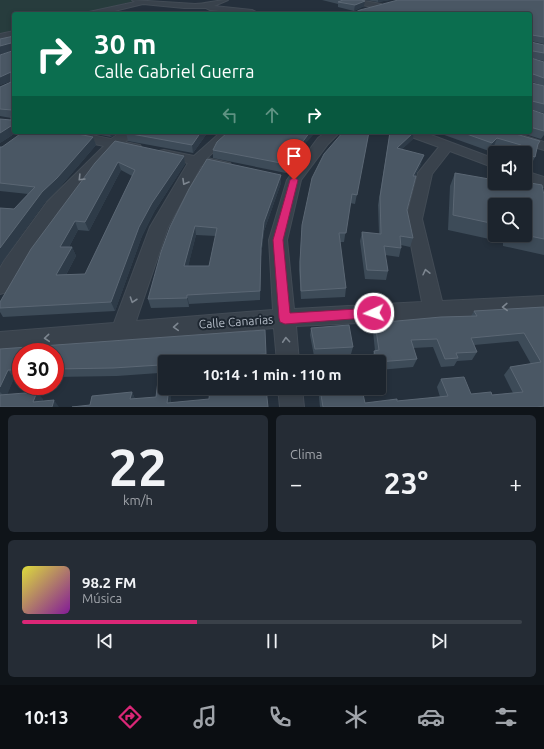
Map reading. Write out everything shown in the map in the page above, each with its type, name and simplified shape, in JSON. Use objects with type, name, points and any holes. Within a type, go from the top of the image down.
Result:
[{"type":"street","points":[[350,0],[379,8],[360,12]]},
{"type":"street","points":[[99,12],[140,1],[212,6],[249,12]]},
{"type":"street","points":[[212,6],[226,2],[252,12]]},
{"type":"street","points":[[0,37],[12,34]]},
{"type":"street","points":[[67,134],[234,168]]},
{"type":"street","points":[[0,286],[53,206],[114,144],[127,134]]},
{"type":"street","points":[[122,331],[159,227],[198,160],[227,134]]},
{"type":"street","points":[[288,355],[278,240],[286,178],[332,134]]},
{"type":"street","points":[[416,134],[488,161]]},
{"type":"street","points":[[506,134],[544,146]]},
{"type":"street","points":[[434,310],[414,219],[425,173],[447,146]]},
{"type":"street","points":[[532,178],[544,182]]},
{"type":"street","name":"Calle Canarias","points":[[0,342],[285,318],[544,305]]},
{"type":"street","points":[[291,395],[292,407]]},
{"type":"green space","points":[[0,0],[135,1],[89,12],[12,12],[12,31],[0,34]]},
{"type":"building","points":[[343,0],[365,1],[355,5],[338,2]]},
{"type":"building","points":[[398,0],[544,0],[544,37],[532,35],[532,12],[356,12]]},
{"type":"building","points":[[12,36],[12,44],[0,46],[0,39]]},
{"type":"building","points":[[532,42],[544,45],[544,53],[533,51]]},
{"type":"building","points":[[12,51],[12,110],[0,109],[0,87],[11,82],[11,72],[0,77],[0,55]]},
{"type":"building","points":[[532,58],[544,62],[544,78],[533,74],[532,76]]},
{"type":"building","points":[[532,83],[544,86],[544,104],[532,101]]},
{"type":"building","points":[[12,110],[12,125],[0,133],[0,119],[11,120]]},
{"type":"building","points":[[532,110],[544,114],[544,131],[532,128]]},
{"type":"building","points":[[20,134],[78,134],[93,137],[57,178],[42,192],[0,248],[0,208],[14,209],[35,187],[0,183],[0,147]]},
{"type":"building","points":[[132,134],[200,134],[192,145]]},
{"type":"building","points":[[226,134],[308,134],[286,164],[213,150],[217,142]]},
{"type":"building","points":[[341,134],[369,134],[357,195],[352,194],[346,233],[339,233],[346,288],[301,291],[300,262],[302,225],[312,178],[324,154]]},
{"type":"building","points":[[390,134],[412,134],[397,148],[424,155],[413,176],[416,176],[407,210],[413,238],[400,236],[401,248],[384,246],[388,271],[367,270],[362,232],[381,234],[380,197]]},
{"type":"building","points":[[467,134],[516,134],[540,141],[535,157],[532,156],[532,146],[521,146],[497,138],[492,143]]},
{"type":"building","points":[[115,141],[184,156],[152,203],[139,227],[111,302],[0,308],[0,302],[31,249],[95,163]],"holes":[[[118,162],[135,170],[85,274],[56,275],[72,247],[60,247],[75,221],[85,222]]]},
{"type":"building","points":[[207,159],[281,175],[264,222],[261,248],[260,291],[187,295],[187,298],[148,299],[161,252],[170,227],[189,189]],"holes":[[[195,226],[217,228],[209,266],[184,266]]]},
{"type":"building","points":[[455,173],[488,179],[488,190],[532,190],[532,183],[542,185],[544,195],[544,239],[532,236],[532,198],[488,198],[488,222],[453,215]]},
{"type":"building","points":[[544,307],[544,406],[323,407],[321,395],[363,395],[365,403],[397,399],[397,401],[448,396],[441,379],[464,377],[471,394],[491,392],[492,395],[523,392],[510,367],[541,362],[524,333],[471,338],[477,352],[456,353],[458,358],[445,359],[437,339],[411,340],[417,359],[386,361],[386,355],[375,355],[374,351],[379,350],[375,323],[441,317],[477,316],[474,311]]},
{"type":"building","points":[[349,325],[353,347],[315,349],[311,328]]},
{"type":"building","points":[[265,330],[266,354],[158,355],[158,365],[64,369],[64,344]]},
{"type":"building","points":[[12,348],[12,370],[8,370],[0,387],[0,349]]},
{"type":"building","points":[[158,381],[158,395],[168,395],[167,403],[209,399],[209,395],[267,395],[268,407],[72,407],[90,405],[92,396],[132,392],[130,399],[156,397]]},
{"type":"building","points":[[0,395],[36,395],[33,402],[54,400],[52,407],[0,407]]},
{"type":"route","points":[[294,180],[278,240],[285,318],[374,313]]}]
